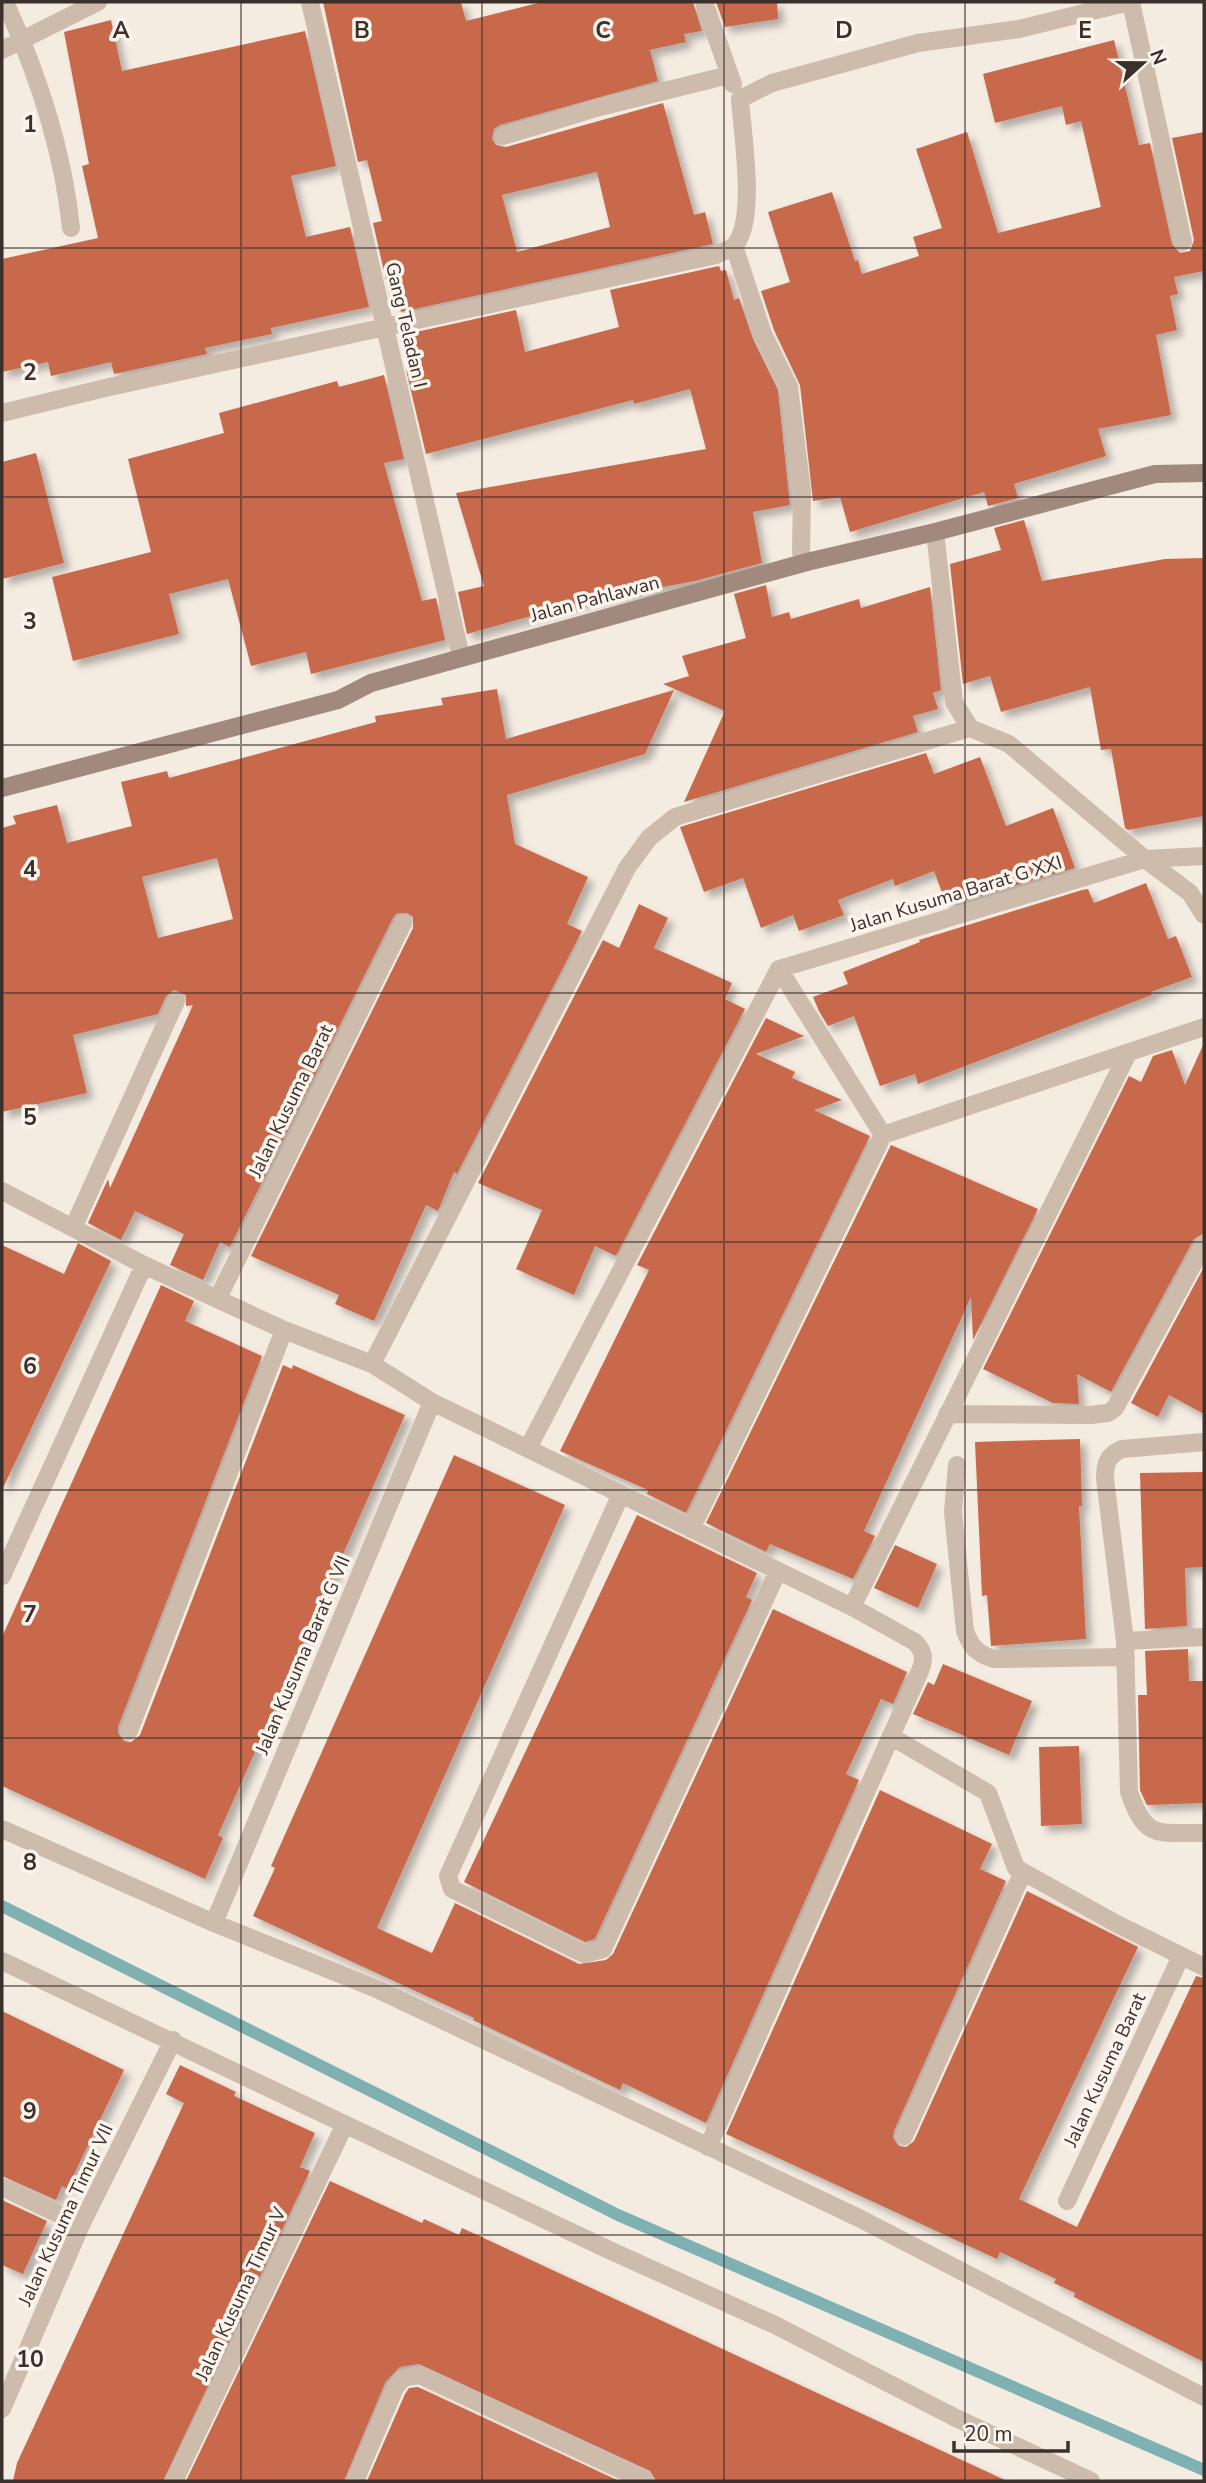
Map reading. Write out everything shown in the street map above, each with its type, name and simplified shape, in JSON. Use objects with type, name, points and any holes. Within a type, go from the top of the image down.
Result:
[{"type":"street","points":[[5,2],[23,41],[63,175],[71,228]]},
{"type":"street","points":[[2,50],[98,2]]},
{"type":"street","name":"Gang Teladan I","points":[[310,2],[461,657]]},
{"type":"street","points":[[2,413],[716,255],[734,246],[745,228],[746,181],[740,99],[704,2]]},
{"type":"street","points":[[740,99],[772,83],[918,43],[1019,29],[1051,11],[1130,2],[1182,242]]},
{"type":"street","points":[[503,136],[600,107],[729,75]]},
{"type":"street","points":[[734,246],[763,334],[789,387],[802,491],[801,553],[807,562]]},
{"type":"street","name":"Jalan Pahlawan","points":[[2,788],[338,700],[371,683],[807,562],[935,532],[1155,474],[1204,473]]},
{"type":"street","points":[[935,532],[954,702],[970,728],[1009,744],[1145,859],[1191,893],[1204,915]]},
{"type":"street","points":[[372,1364],[627,868],[649,838],[675,817],[970,728]]},
{"type":"street","name":"Jalan Kusuma Barat G XXI","points":[[779,969],[1145,859],[1204,856]]},
{"type":"street","name":"Jalan Kusuma Barat","points":[[218,1298],[402,923]]},
{"type":"street","points":[[779,969],[883,1135]]},
{"type":"street","points":[[528,1448],[779,969]]},
{"type":"street","points":[[73,1228],[176,1001]]},
{"type":"street","points":[[691,1529],[883,1135],[1204,1027]]},
{"type":"street","points":[[852,1608],[1128,1053]]},
{"type":"street","points":[[2,1191],[144,1265],[284,1330],[372,1364],[432,1402],[778,1571],[915,1642],[925,1659],[708,2147]]},
{"type":"street","points":[[947,1414],[1108,1413],[1115,1408],[1204,1244]]},
{"type":"street","points":[[2,1576],[144,1265]]},
{"type":"street","points":[[129,1731],[284,1330]]},
{"type":"street","name":"Jalan Kusuma Barat G VII","points":[[214,1923],[432,1402]]},
{"type":"street","points":[[1204,1442],[1122,1449],[1111,1454],[1105,1464],[1125,1649],[1129,1792],[1137,1815],[1147,1828],[1159,1832],[1204,1833]]},
{"type":"street","points":[[957,1465],[953,1512],[965,1631],[970,1645],[980,1655],[994,1658],[1125,1649],[1204,1637]]},
{"type":"street","points":[[621,1494],[448,1876],[452,1889],[584,1954],[595,1954],[603,1949],[778,1571]]},
{"type":"street","points":[[892,1737],[988,1793],[1010,1858],[1023,1872],[1204,1967]]},
{"type":"street","points":[[2,1829],[214,1923],[379,1990],[859,2218],[1204,2397]]},
{"type":"street","points":[[904,2136],[1023,1872]]},
{"type":"street","name":"Jalan Kusuma Barat","points":[[1067,2201],[1181,1956]]},
{"type":"street","points":[[2,1961],[775,2325],[956,2418],[1086,2480]]},
{"type":"street","name":"Jalan Kusuma Timur VII","points":[[2,2409],[81,2225],[173,2040]]},
{"type":"street","name":"Jalan Kusuma Timur V","points":[[174,2481],[345,2124]]},
{"type":"street","points":[[2,2187],[81,2225]]},
{"type":"street","points":[[355,2481],[395,2388],[403,2378],[420,2375],[645,2481]]},
{"type":"building","points":[[323,2],[461,2],[466,21],[542,2],[693,2],[702,31],[684,34],[686,42],[650,50],[658,81],[500,125],[494,129],[492,139],[496,145],[506,147],[663,103],[694,215],[705,212],[713,244],[401,312],[398,300],[391,302],[373,223],[382,221],[367,160],[358,162]],"holes":[[[597,172],[610,227],[517,252],[502,195]]]},
{"type":"building","points":[[716,2],[777,2],[778,19],[725,27]]},
{"type":"building","points":[[111,20],[122,71],[305,31],[336,166],[291,176],[306,237],[350,227],[369,307],[271,328],[272,334],[205,348],[207,354],[114,374],[111,362],[51,376],[48,362],[2,372],[2,259],[98,238],[82,166],[89,164],[64,32]]},
{"type":"building","points":[[1114,40],[1139,145],[1150,143],[1172,244],[1180,253],[1190,251],[1194,240],[1172,138],[1204,132],[1204,271],[1174,277],[1178,294],[1170,296],[1177,330],[1156,335],[1171,415],[1098,429],[1106,456],[1014,484],[1018,498],[988,506],[984,492],[850,532],[840,497],[813,501],[800,385],[774,330],[761,291],[790,282],[768,212],[832,192],[855,261],[858,260],[862,274],[919,256],[913,237],[942,228],[916,149],[967,132],[998,233],[1101,207],[1081,121],[1066,125],[1062,106],[995,123],[983,74]]},
{"type":"building","points":[[719,266],[721,271],[726,270],[734,300],[739,298],[753,339],[778,390],[790,505],[753,512],[762,563],[695,581],[581,602],[467,634],[458,592],[484,586],[456,493],[706,449],[690,389],[634,404],[633,400],[426,454],[406,370],[409,369],[407,361],[414,360],[407,334],[516,310],[525,352],[619,327],[610,290]]},
{"type":"building","points":[[384,375],[404,459],[384,463],[422,601],[436,598],[445,640],[311,674],[306,652],[251,666],[228,579],[169,594],[179,634],[73,661],[52,577],[151,552],[128,459],[224,433],[219,413],[337,381],[339,387]]},
{"type":"building","points":[[36,453],[64,563],[2,579],[2,462]]},
{"type":"building","points":[[1024,520],[1042,581],[1165,559],[1204,558],[1204,816],[1128,830],[1125,828],[1111,749],[1101,750],[1090,687],[1001,712],[990,676],[963,684],[950,564],[1001,550],[994,528]]},
{"type":"building","points":[[766,585],[772,617],[789,612],[791,619],[859,599],[861,608],[930,587],[941,690],[933,693],[938,709],[913,716],[918,732],[684,802],[725,711],[663,684],[689,676],[682,656],[746,638],[734,594]]},
{"type":"building","points":[[497,689],[506,739],[674,690],[645,754],[507,795],[515,844],[588,877],[567,924],[582,931],[457,1174],[454,1172],[438,1211],[426,1205],[374,1321],[335,1304],[339,1295],[251,1256],[413,928],[413,917],[407,913],[397,913],[393,918],[230,1247],[220,1242],[203,1280],[170,1265],[184,1234],[135,1211],[121,1240],[88,1223],[108,1179],[110,1188],[193,1005],[186,1006],[186,995],[174,990],[166,996],[158,1014],[73,1035],[87,1093],[2,1112],[2,828],[16,824],[13,816],[57,805],[67,843],[132,826],[121,782],[167,771],[169,778],[376,722],[375,716],[443,705],[441,698]],"holes":[[[217,858],[233,919],[158,938],[142,877]]]},
{"type":"building","points":[[926,753],[934,774],[980,757],[1006,826],[1053,808],[1075,868],[947,906],[934,871],[895,886],[893,879],[838,900],[844,915],[799,931],[793,915],[761,928],[743,878],[704,892],[680,827]]},
{"type":"building","points":[[1146,883],[1168,939],[1176,936],[1192,977],[1151,992],[1152,995],[918,1084],[915,1074],[880,1086],[854,1016],[828,1026],[813,997],[848,984],[843,972],[920,942],[919,940],[1082,890],[1088,889],[1094,903]]},
{"type":"building","points":[[639,904],[668,918],[654,948],[732,983],[725,999],[745,1009],[616,1256],[595,1246],[574,1295],[516,1269],[542,1210],[478,1183],[603,940],[619,948]]},
{"type":"building","points":[[766,1018],[804,1036],[756,1054],[795,1072],[792,1078],[842,1100],[814,1110],[870,1136],[686,1513],[647,1494],[648,1490],[560,1451],[649,1270],[637,1265]]},
{"type":"building","points":[[1204,1043],[1204,1233],[1194,1239],[1111,1392],[1077,1374],[1079,1404],[1053,1403],[983,1369],[1129,1076],[1141,1082],[1153,1056],[1172,1050],[1185,1085]]},
{"type":"building","points":[[891,1145],[1038,1209],[973,1340],[971,1297],[864,1531],[875,1536],[853,1579],[770,1544],[766,1552],[706,1523]]},
{"type":"building","points":[[78,1243],[111,1261],[2,1490],[2,1245],[64,1274]]},
{"type":"building","points":[[1204,1267],[1204,1414],[1169,1395],[1158,1417],[1131,1403]]},
{"type":"building","points":[[161,1285],[194,1301],[185,1321],[262,1356],[118,1727],[118,1733],[124,1741],[131,1742],[140,1735],[283,1365],[292,1369],[293,1365],[405,1415],[218,1835],[223,1838],[205,1879],[2,1786],[2,1637]]},
{"type":"building","points":[[1080,1439],[1082,1506],[1079,1506],[1086,1639],[991,1646],[987,1595],[982,1596],[975,1442]]},
{"type":"building","points":[[454,1455],[565,1505],[377,1928],[432,1953],[455,1903],[579,1964],[606,1960],[613,1954],[773,1609],[907,1672],[893,1704],[881,1699],[846,1774],[859,1780],[706,2123],[623,2083],[620,2090],[473,2020],[474,2018],[253,1916],[275,1868],[271,1866]]},
{"type":"building","points":[[1204,1472],[1204,1567],[1185,1568],[1187,1626],[1145,1629],[1140,1473]]},
{"type":"building","points":[[637,1515],[757,1573],[746,1597],[752,1600],[595,1939],[585,1942],[464,1882]]},
{"type":"building","points":[[895,1545],[937,1564],[918,1608],[874,1588]]},
{"type":"building","points":[[1188,1649],[1189,1681],[1204,1681],[1204,1803],[1147,1805],[1140,1790],[1138,1695],[1147,1695],[1145,1651]]},
{"type":"building","points":[[943,1664],[1032,1701],[1009,1755],[913,1714],[928,1682],[934,1685]]},
{"type":"building","points":[[1079,1746],[1082,1824],[1041,1826],[1039,1747]]},
{"type":"building","points":[[880,1790],[992,1844],[980,1869],[1006,1881],[894,2131],[893,2138],[899,2146],[906,2147],[914,2141],[1027,1891],[1138,1947],[1019,2199],[1077,2227],[1196,1976],[1204,1978],[1204,2362],[1074,2297],[1075,2293],[1054,2283],[1056,2279],[1000,2252],[997,2259],[726,2134]]},
{"type":"building","points":[[2,2011],[124,2070],[67,2189],[62,2186],[56,2200],[2,2176]]},
{"type":"building","points":[[180,2065],[236,2092],[234,2096],[315,2133],[300,2167],[310,2171],[163,2481],[13,2481],[17,2463],[184,2103],[166,2094]]},
{"type":"building","points":[[330,2181],[422,2223],[424,2219],[459,2235],[462,2228],[1007,2481],[656,2481],[650,2471],[419,2364],[400,2367],[386,2381],[344,2481],[186,2481]]},
{"type":"building","points":[[2,2200],[47,2221],[23,2274],[2,2265]]},
{"type":"building","points":[[418,2387],[619,2481],[367,2481],[405,2394],[409,2388]]},
{"type":"waterway","points":[[2,1906],[618,2215],[1204,2470]]}]
